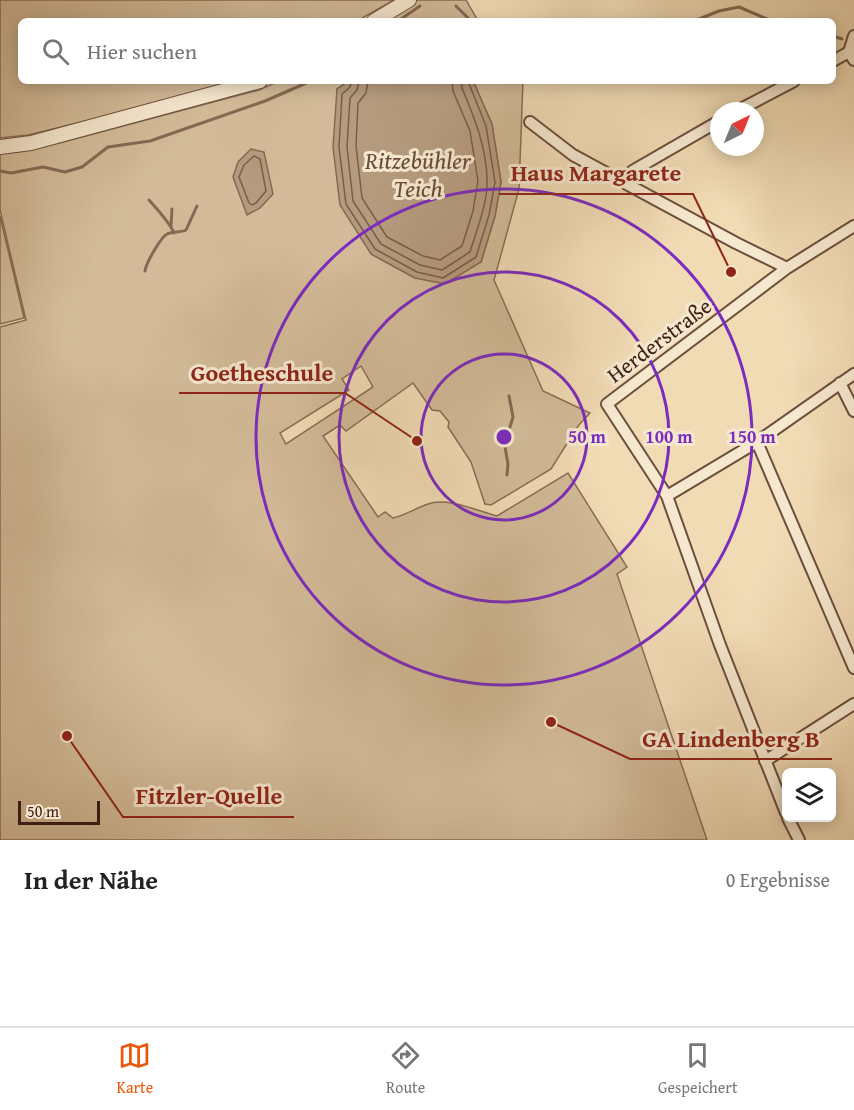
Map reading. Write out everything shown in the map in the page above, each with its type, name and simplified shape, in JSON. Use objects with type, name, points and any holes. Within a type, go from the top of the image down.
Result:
[{"type":"street","points":[[379,18],[410,0]]},
{"type":"street","points":[[836,60],[852,56],[854,36]]},
{"type":"street","points":[[0,147],[31,143],[249,84]]},
{"type":"street","points":[[754,102],[788,84]]},
{"type":"street","points":[[530,122],[573,155],[787,268]]},
{"type":"street","points":[[621,180],[634,170],[710,126]]},
{"type":"street","name":"Herderstraße","points":[[667,496],[607,404],[787,268],[854,226]]},
{"type":"street","points":[[782,803],[720,645],[667,496],[757,442],[854,374]]},
{"type":"street","points":[[840,383],[854,411]]},
{"type":"street","points":[[757,442],[854,668]]},
{"type":"street","points":[[765,761],[854,704]]},
{"type":"street","points":[[790,822],[799,840]]},
{"type":"shaded area","points":[[0,0],[394,0],[362,18],[18,18],[18,84],[224,84],[198,94],[28,135],[0,138]]},
{"type":"shaded area","points":[[417,0],[466,0],[476,18],[389,18]]},
{"type":"shaded area","points":[[272,84],[344,84],[337,89],[371,254],[415,278],[481,262],[495,216],[501,182],[492,124],[474,84],[523,84],[519,189],[494,280],[543,391],[590,413],[578,426],[551,469],[491,505],[485,504],[471,462],[448,427],[449,422],[440,411],[432,410],[413,383],[346,431],[340,425],[323,436],[378,517],[385,512],[393,518],[436,502],[462,506],[497,516],[568,473],[627,567],[617,574],[707,840],[0,840],[0,327],[26,320],[0,210],[0,152],[59,143],[259,90]],"holes":[[[361,366],[373,387],[286,444],[280,433],[349,390],[342,379]]]},
{"type":"shaded area","points":[[0,216],[24,318],[0,324]]},
{"type":"water","name":"Ritzebühler Teich","points":[[344,84],[474,84],[492,124],[501,182],[495,216],[481,262],[445,284],[415,278],[371,254],[340,205],[333,147],[337,89]]},
{"type":"water","points":[[251,149],[264,152],[273,194],[260,208],[247,215],[233,177],[238,162]]},
{"type":"waterway","points":[[402,18],[420,6]]},
{"type":"waterway","points":[[456,6],[468,18]]},
{"type":"waterway","points":[[702,18],[739,7],[765,18]]},
{"type":"waterway","points":[[836,37],[842,39]]},
{"type":"waterway","points":[[0,171],[11,173],[43,167],[65,172],[82,167],[108,147],[150,141],[265,101],[304,84]]},
{"type":"waterway","points":[[149,200],[174,233]]},
{"type":"waterway","points":[[145,271],[161,240],[167,234],[186,230],[197,206]]},
{"type":"waterway","points":[[171,226],[172,209]]},
{"type":"waterway","points":[[507,475],[505,447],[513,417],[509,396]]},
{"type":"place","name":"Haus Margarete","points":[[731,272]]},
{"type":"place","name":"Goetheschule","points":[[417,441]]},
{"type":"place","name":"GA Lindenberg B","points":[[551,722]]},
{"type":"place","name":"Fitzler-Quelle","points":[[67,736]]}]
